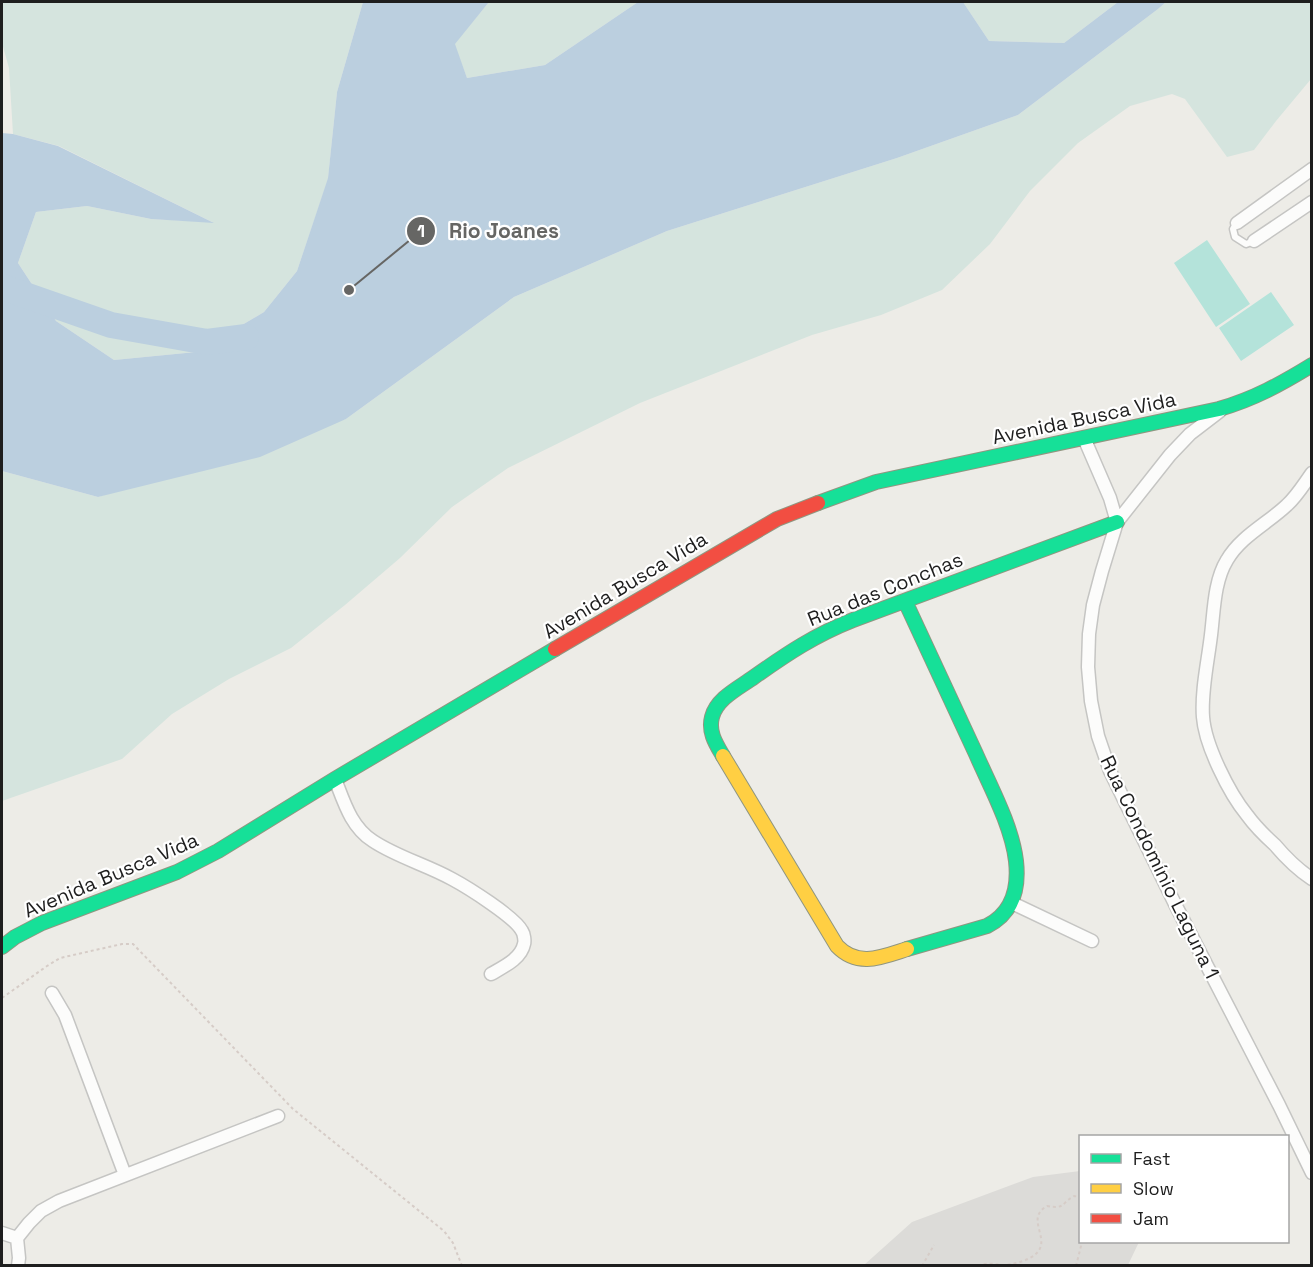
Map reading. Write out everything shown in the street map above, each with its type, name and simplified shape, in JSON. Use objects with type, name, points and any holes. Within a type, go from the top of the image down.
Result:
[{"type":"street","points":[[1237,223],[1311,169]]},
{"type":"street","points":[[1254,241],[1311,202]]},
{"type":"street","name":"Avenida Busca Vida","points":[[2,947],[6,938],[177,872],[218,851],[335,779],[777,519],[876,483],[1225,408],[1266,392],[1311,365]]},
{"type":"street","name":"Rua Condomínio Laguna 1","points":[[1225,408],[1190,434],[1170,455],[1117,522],[1093,605],[1088,667],[1091,701],[1098,736],[1110,771],[1311,1173]]},
{"type":"street","points":[[1084,438],[1110,498],[1117,522]]},
{"type":"street","points":[[1311,473],[1289,504],[1248,536],[1235,548],[1226,561],[1215,598],[1203,716],[1206,738],[1236,800],[1247,816],[1288,860],[1311,879]]},
{"type":"street","name":"Rua das Conchas","points":[[1012,903],[997,921],[987,926],[877,958],[864,960],[845,955],[832,940],[714,741],[711,720],[722,701],[791,650],[821,633],[1117,522]]},
{"type":"street","points":[[905,601],[1005,818],[1016,858],[1017,873],[1012,903],[1092,941]]},
{"type":"street","points":[[335,779],[357,828],[372,841],[452,879],[506,915],[523,931],[525,943],[521,953],[510,963],[491,974]]},
{"type":"street","points":[[52,993],[65,1015],[125,1174]]},
{"type":"street","points":[[18,1266],[17,1238],[40,1211],[125,1174],[278,1116]]},
{"type":"street","points":[[2,1233],[17,1238]]},
{"type":"lane","points":[[1237,223],[1233,229],[1235,237],[1246,244],[1254,241]]},
{"type":"path","points":[[2,998],[60,958],[127,943],[133,944],[292,1109],[444,1232],[453,1243],[462,1266]]},
{"type":"path","points":[[978,1266],[985,1262],[1003,1265],[1031,1258],[1039,1251],[1042,1241],[1037,1222],[1042,1209],[1047,1206],[1058,1208],[1074,1196],[1079,1197]]},
{"type":"path","points":[[1076,1266],[1082,1243]]},
{"type":"path","points":[[922,1266],[934,1245]]},
{"type":"shaded area","points":[[2,2],[363,2],[337,92],[328,179],[297,271],[264,312],[196,352],[114,360],[56,321],[18,263],[36,212],[87,206],[151,219],[212,222],[59,146],[13,134],[9,68],[2,43]]},
{"type":"shaded area","points":[[363,2],[489,2],[455,44],[467,78],[545,65],[638,2],[963,2],[989,41],[1064,43],[1118,2],[1166,2],[1018,115],[897,158],[667,231],[514,297],[346,419],[260,457],[98,497],[2,471],[2,133],[58,146],[214,223],[151,219],[87,206],[36,212],[18,263],[56,321],[114,360],[196,352],[264,312],[297,271],[328,178],[337,92]]},
{"type":"shaded area","points":[[489,2],[638,2],[545,65],[467,78],[454,44]]},
{"type":"shaded area","points":[[963,2],[1118,2],[1064,43],[989,41]]},
{"type":"shaded area","points":[[1166,2],[1311,2],[1311,79],[1254,150],[1227,157],[1185,99],[1172,94],[1130,106],[1078,143],[1030,191],[990,244],[942,290],[881,315],[812,335],[640,403],[508,468],[452,507],[400,558],[291,648],[229,679],[172,714],[122,759],[2,801],[2,471],[98,497],[346,419],[514,297],[667,231],[897,158],[1018,115]]},
{"type":"shaded area","points":[[1207,240],[1250,304],[1216,327],[1174,263]]},
{"type":"shaded area","points":[[1271,292],[1294,325],[1241,361],[1219,328]]},
{"type":"shaded area","points":[[1079,1171],[1079,1243],[1139,1243],[1128,1265],[864,1265],[912,1222],[1033,1177]]},
{"type":"waterway","points":[[2,287],[111,325],[207,342],[246,337]]},
{"type":"traffic: fast","points":[[818,503],[876,482],[1219,409],[1244,401],[1312,365]]},
{"type":"traffic: fast","points":[[723,756],[713,738],[711,728],[712,717],[719,704],[735,689],[802,645],[853,620],[1117,522]]},
{"type":"traffic: fast","points":[[905,601],[1000,806],[1014,848],[1017,871],[1012,899],[996,921],[987,926],[907,949]]},
{"type":"traffic: fast","points":[[2,947],[15,937],[42,923],[177,872],[218,851],[555,649]]},
{"type":"traffic: slow","points":[[723,756],[837,946],[845,953],[862,959],[907,949]]},
{"type":"traffic: jam","points":[[555,649],[777,519],[818,503]]},
{"type":"place","name":"Rio Joanes","points":[[349,290]]}]
